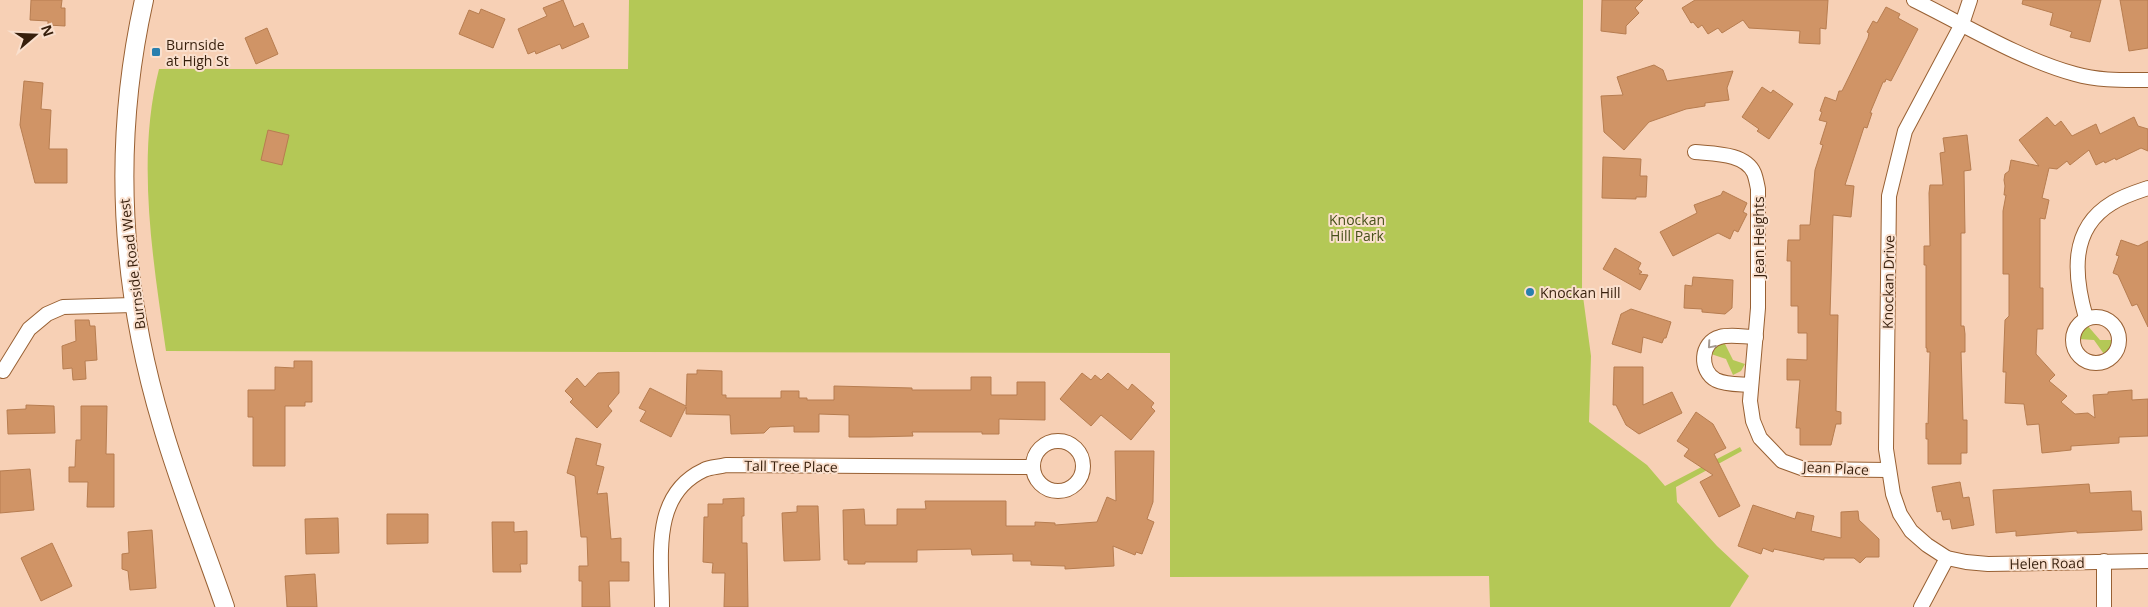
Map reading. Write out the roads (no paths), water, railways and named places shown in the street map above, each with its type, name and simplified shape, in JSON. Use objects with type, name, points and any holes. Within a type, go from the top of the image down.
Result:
[{"type":"street","name":"Burnside Road West","points":[[144,0],[130,68],[123,155],[124,210],[134,305],[151,387],[162,425],[225,607]]},
{"type":"street","points":[[1914,0],[2023,54],[2077,75],[2108,80],[2148,80]]},
{"type":"street","name":"Knockan Drive","points":[[1947,558],[1926,545],[1911,531],[1900,514],[1888,470],[1886,449],[1889,196],[1905,131],[1962,24],[1970,0]]},
{"type":"street","name":"Jean Heights","points":[[1695,152],[1726,155],[1744,161],[1754,172],[1758,190],[1758,308],[1756,337]]},
{"type":"street","points":[[2086,318],[2078,291],[2077,265],[2081,243],[2088,225],[2099,212],[2113,202],[2148,188]]},
{"type":"street","points":[[3,371],[29,329],[47,314],[63,307],[134,305]]},
{"type":"street","points":[[1751,385],[1718,381],[1710,376],[1704,366],[1703,357],[1712,341],[1720,336],[1756,337]]},
{"type":"street","name":"Jean Place","points":[[1756,337],[1750,401],[1753,421],[1760,438],[1782,461],[1804,469],[1888,470]]},
{"type":"street","name":"Tall Tree Place","points":[[662,607],[662,528],[667,508],[678,492],[691,479],[704,470],[726,465],[1032,467]]},
{"type":"street","points":[[1921,607],[1947,558]]},
{"type":"street","name":"Helen Road","points":[[1947,558],[1988,564],[2148,561]]},
{"type":"street","points":[[2104,561],[2104,607]]},
{"type":"place","name":"Burnside at High St","points":[[156,52]]},
{"type":"place","name":"Knockan Hill","points":[[1530,292]]},
{"type":"park label","name":"Knockan Hill Park","points":[[1357,227]]}]
